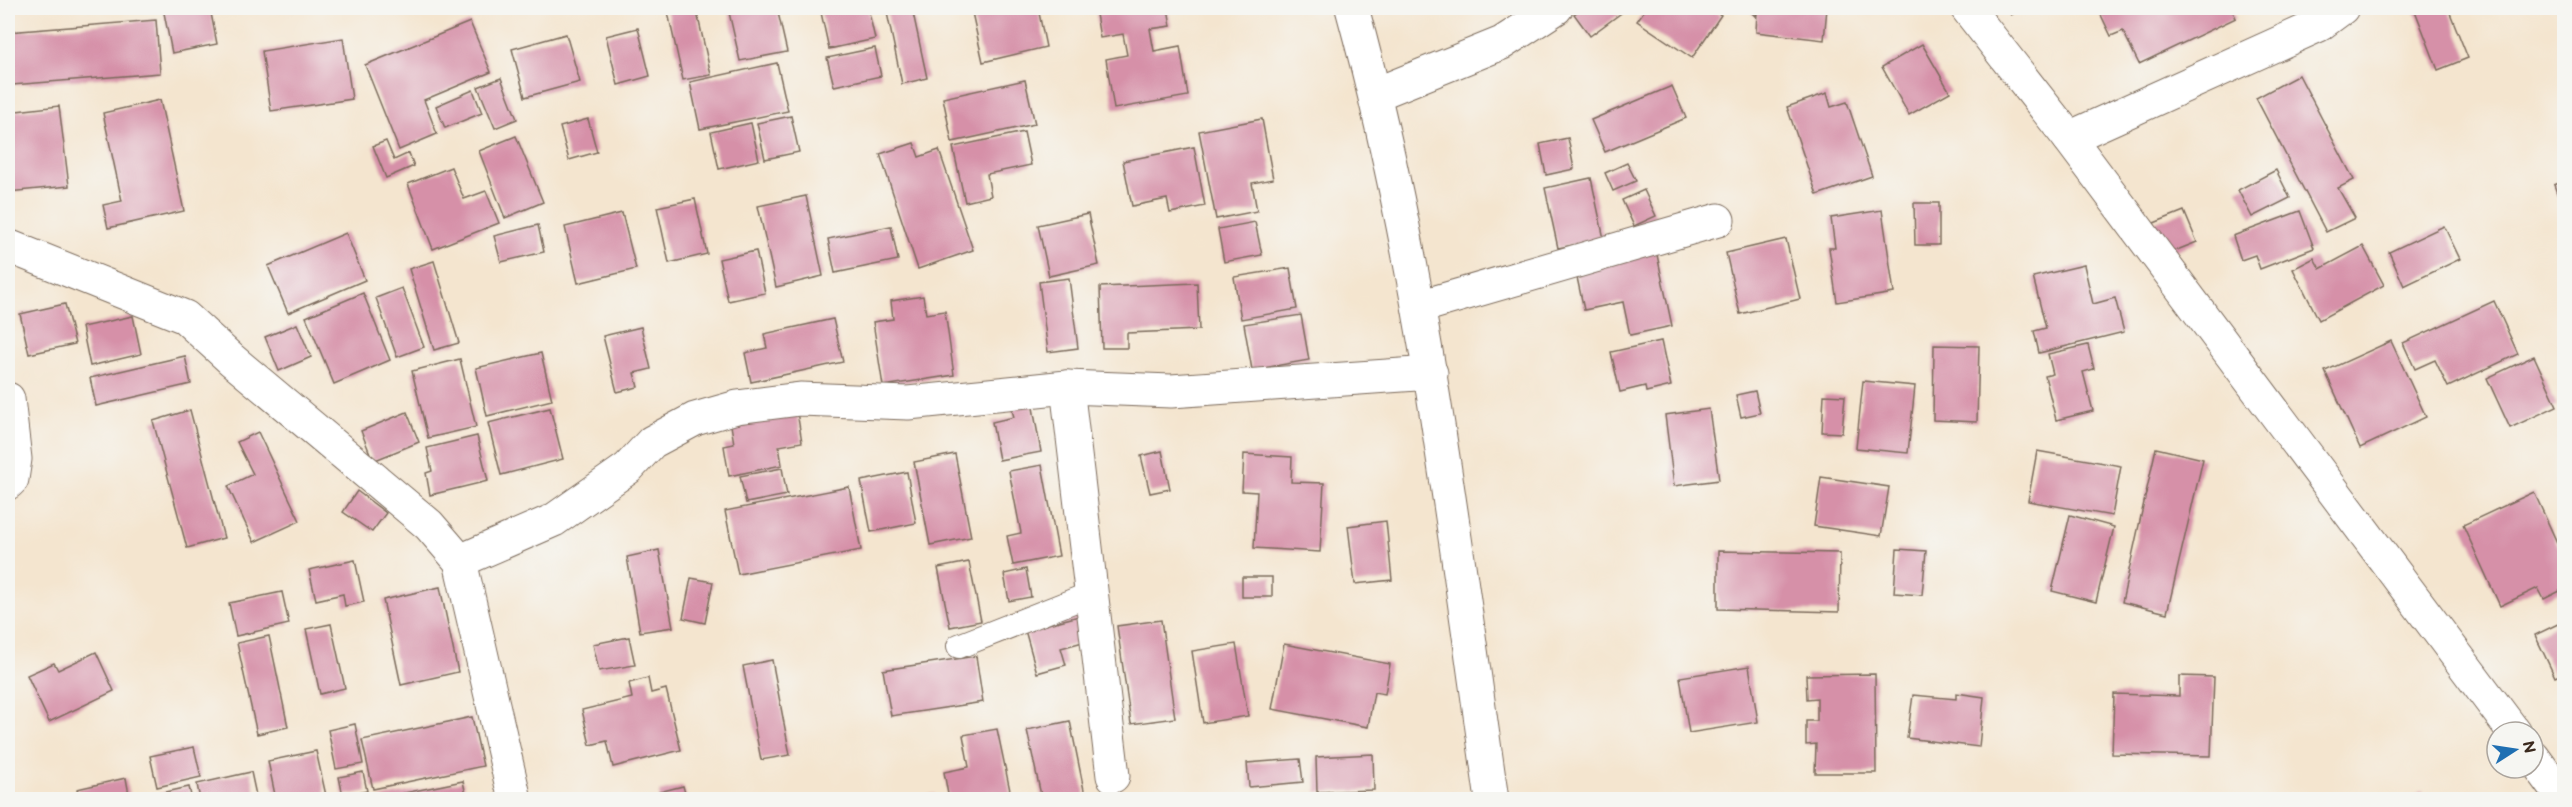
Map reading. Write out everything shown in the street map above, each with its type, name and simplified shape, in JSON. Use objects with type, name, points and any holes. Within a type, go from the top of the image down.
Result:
[{"type":"street","points":[[1352,8],[1376,94],[1431,373],[1492,800]]},
{"type":"street","points":[[1376,94],[1502,43],[1556,8]]},
{"type":"street","points":[[1967,8],[2069,138],[2505,720]]},
{"type":"street","points":[[2069,138],[2319,25],[2342,8]]},
{"type":"street","points":[[1419,307],[1718,220]]},
{"type":"street","points":[[8,246],[185,317],[232,360],[429,525],[460,561],[514,800]]},
{"type":"street","points":[[460,561],[554,520],[628,468],[652,442],[695,419],[737,407],[800,399],[908,403],[1067,387],[1171,392],[1431,373]]},
{"type":"street","points":[[1067,387],[1113,776]]},
{"type":"street","points":[[8,399],[15,459],[12,479],[8,483]]},
{"type":"street","points":[[2545,773],[2565,800]]},
{"type":"lane","points":[[959,646],[1093,593]]},
{"type":"building","points":[[163,8],[210,8],[217,44],[172,53]]},
{"type":"building","points":[[667,8],[696,8],[711,75],[683,80]]},
{"type":"building","points":[[728,8],[777,8],[787,52],[740,61]]},
{"type":"building","points":[[820,8],[868,8],[875,39],[829,49]]},
{"type":"building","points":[[886,8],[912,8],[927,78],[902,84]]},
{"type":"building","points":[[971,8],[1038,8],[1046,47],[983,62]]},
{"type":"building","points":[[1134,8],[1168,8],[1171,26],[1150,29],[1154,51],[1180,46],[1188,96],[1114,109],[1106,59],[1127,55],[1123,34],[1100,38],[1096,14]]},
{"type":"building","points":[[1583,8],[1628,8],[1590,36],[1574,14]]},
{"type":"building","points":[[1646,8],[1710,8],[1721,15],[1692,58],[1637,21]]},
{"type":"building","points":[[1747,8],[1827,8],[1824,40],[1756,32],[1757,13],[1755,16]]},
{"type":"building","points":[[2006,8],[2023,8],[2011,15]]},
{"type":"building","points":[[2112,8],[2231,8],[2236,18],[2139,64],[2123,31],[2111,36],[2100,13]]},
{"type":"building","points":[[2414,8],[2448,8],[2468,58],[2438,70]]},
{"type":"building","points":[[156,20],[160,73],[12,85],[8,32]]},
{"type":"building","points":[[470,22],[491,72],[424,100],[437,134],[399,150],[365,65]]},
{"type":"building","points":[[638,28],[650,76],[618,85],[606,36]]},
{"type":"building","points":[[566,34],[580,82],[525,97],[512,49]]},
{"type":"building","points":[[343,38],[352,99],[271,111],[262,51]]},
{"type":"building","points":[[1922,44],[1950,92],[1909,115],[1882,67]]},
{"type":"building","points":[[875,48],[881,76],[834,86],[827,58]]},
{"type":"building","points":[[777,63],[788,111],[700,129],[690,82]]},
{"type":"building","points":[[2299,75],[2354,180],[2338,188],[2355,218],[2326,232],[2256,98]]},
{"type":"building","points":[[501,78],[517,119],[495,128],[478,87]]},
{"type":"building","points":[[1025,80],[1035,124],[952,142],[943,98]]},
{"type":"building","points":[[1672,86],[1686,118],[1605,152],[1591,120]]},
{"type":"building","points":[[473,90],[482,113],[445,128],[436,106]]},
{"type":"building","points":[[1827,93],[1831,107],[1847,102],[1872,176],[1817,195],[1787,107]]},
{"type":"building","points":[[160,100],[184,211],[108,228],[103,205],[122,201],[103,113]]},
{"type":"building","points":[[59,106],[69,186],[8,192],[8,112]]},
{"type":"building","points":[[791,116],[799,152],[765,159],[757,123]]},
{"type":"building","points":[[588,119],[597,152],[569,160],[560,127]]},
{"type":"building","points":[[1262,119],[1273,179],[1252,183],[1257,211],[1216,219],[1199,131]]},
{"type":"building","points":[[751,123],[759,160],[719,169],[711,132]]},
{"type":"building","points":[[1024,132],[1031,165],[987,174],[991,196],[965,202],[953,147]]},
{"type":"building","points":[[516,136],[543,202],[505,218],[479,151]]},
{"type":"building","points":[[1568,138],[1574,169],[1546,175],[1540,144]]},
{"type":"building","points":[[386,141],[394,160],[409,153],[414,166],[386,178],[373,146]]},
{"type":"building","points":[[914,143],[919,157],[939,150],[973,250],[918,269],[880,154]]},
{"type":"building","points":[[1194,147],[1205,206],[1170,213],[1167,199],[1132,206],[1123,161]]},
{"type":"building","points":[[1627,163],[1636,181],[1613,191],[1605,173]]},
{"type":"building","points":[[451,167],[464,199],[486,191],[499,223],[433,249],[408,184]]},
{"type":"building","points":[[2276,170],[2290,198],[2252,217],[2238,190]]},
{"type":"building","points":[[1591,178],[1604,239],[1558,248],[1545,188]]},
{"type":"building","points":[[2564,181],[2564,212],[2554,185]]},
{"type":"building","points":[[1644,190],[1656,216],[1634,226],[1622,200]]},
{"type":"building","points":[[806,196],[823,276],[776,287],[758,206]]},
{"type":"building","points":[[695,199],[707,254],[669,263],[657,207]]},
{"type":"building","points":[[1914,203],[1939,203],[1939,245],[1915,245]]},
{"type":"building","points":[[1882,210],[1894,293],[1837,302],[1829,248],[1835,248],[1831,218]]},
{"type":"building","points":[[2184,211],[2197,242],[2167,254],[2154,223]]},
{"type":"building","points":[[2300,211],[2314,248],[2260,269],[2255,255],[2241,260],[2233,236]]},
{"type":"building","points":[[622,213],[636,269],[578,283],[565,227]]},
{"type":"building","points":[[1088,214],[1099,265],[1049,276],[1038,225]]},
{"type":"building","points":[[1255,222],[1262,255],[1224,262],[1218,229]]},
{"type":"building","points":[[538,225],[544,252],[501,262],[494,236]]},
{"type":"building","points":[[891,226],[898,260],[835,273],[828,239]]},
{"type":"building","points":[[2444,226],[2460,259],[2404,286],[2389,252]]},
{"type":"building","points":[[346,233],[365,280],[288,313],[268,266]]},
{"type":"building","points":[[1786,239],[1800,299],[1740,314],[1726,253]]},
{"type":"building","points":[[2363,246],[2384,285],[2319,320],[2293,269],[2314,258],[2320,269]]},
{"type":"building","points":[[1656,250],[1672,326],[1630,335],[1623,302],[1584,310],[1575,268]]},
{"type":"building","points":[[756,251],[765,293],[728,301],[719,259]]},
{"type":"building","points":[[434,261],[459,343],[434,350],[409,269]]},
{"type":"building","points":[[2084,265],[2093,304],[2115,298],[2124,332],[2039,353],[2034,331],[2046,328],[2033,277]]},
{"type":"building","points":[[1290,268],[1297,309],[1241,319],[1234,277]]},
{"type":"building","points":[[1069,278],[1078,348],[1048,352],[1039,282]]},
{"type":"building","points":[[1197,283],[1199,330],[1127,333],[1127,348],[1102,348],[1100,287]]},
{"type":"building","points":[[402,288],[424,347],[397,357],[376,298]]},
{"type":"building","points":[[363,293],[390,360],[334,384],[306,317]]},
{"type":"building","points":[[923,296],[926,314],[945,311],[954,375],[883,386],[873,322],[893,319],[891,301]]},
{"type":"building","points":[[2494,301],[2518,354],[2448,387],[2435,360],[2415,369],[2403,343]]},
{"type":"building","points":[[65,304],[75,344],[29,354],[20,314]]},
{"type":"building","points":[[1301,315],[1309,360],[1252,370],[1244,324]]},
{"type":"building","points":[[133,316],[141,354],[90,366],[82,327]]},
{"type":"building","points":[[833,319],[843,362],[751,382],[745,353],[767,348],[764,334]]},
{"type":"building","points":[[297,324],[311,357],[279,371],[265,337]]},
{"type":"building","points":[[641,327],[651,369],[634,373],[638,387],[617,392],[603,336]]},
{"type":"building","points":[[1661,341],[1671,386],[1646,392],[1645,386],[1620,392],[1611,352]]},
{"type":"building","points":[[2391,341],[2426,417],[2360,448],[2325,371]]},
{"type":"building","points":[[1934,345],[1979,346],[1977,422],[1933,420]]},
{"type":"building","points":[[2088,345],[2094,369],[2083,372],[2093,411],[2056,420],[2045,376],[2053,374],[2048,354]]},
{"type":"building","points":[[541,353],[552,400],[487,416],[476,368]]},
{"type":"building","points":[[185,356],[191,384],[96,406],[90,378]]},
{"type":"building","points":[[2534,356],[2557,406],[2510,428],[2487,378]]},
{"type":"building","points":[[460,359],[476,427],[428,438],[412,371]]},
{"type":"building","points":[[1863,381],[1915,386],[1908,453],[1856,448]]},
{"type":"building","points":[[1755,391],[1760,413],[1741,417],[1736,395]]},
{"type":"building","points":[[1824,395],[1845,396],[1842,433],[1822,432]]},
{"type":"building","points":[[1032,402],[1041,452],[999,460],[992,422],[1014,417],[1011,407]]},
{"type":"building","points":[[550,408],[563,459],[501,475],[488,423]]},
{"type":"building","points":[[1709,409],[1719,480],[1674,486],[1665,415]]},
{"type":"building","points":[[190,410],[224,538],[187,548],[153,421]]},
{"type":"building","points":[[407,412],[419,442],[373,461],[361,431]]},
{"type":"building","points":[[797,412],[802,442],[779,446],[782,465],[729,476],[724,446],[734,444],[731,425]]},
{"type":"building","points":[[258,432],[300,521],[254,542],[228,486],[253,474],[237,442]]},
{"type":"building","points":[[477,436],[488,481],[430,495],[426,473],[432,471],[427,448]]},
{"type":"building","points":[[2156,448],[2203,459],[2167,613],[2122,602]]},
{"type":"building","points":[[1162,451],[1170,489],[1150,493],[1141,456]]},
{"type":"building","points":[[2037,451],[2121,466],[2112,516],[2028,501]]},
{"type":"building","points":[[955,454],[971,537],[930,545],[914,462]]},
{"type":"building","points":[[1244,454],[1292,457],[1291,482],[1324,483],[1320,552],[1254,548],[1257,492],[1242,491]]},
{"type":"building","points":[[1042,465],[1059,556],[1013,565],[1007,536],[1021,533],[1009,471]]},
{"type":"building","points":[[782,468],[787,495],[746,503],[740,476]]},
{"type":"building","points":[[907,472],[916,523],[871,532],[861,481]]},
{"type":"building","points":[[1821,477],[1889,487],[1881,536],[1814,526]]},
{"type":"building","points":[[849,487],[861,550],[738,574],[725,511]]},
{"type":"building","points":[[357,491],[386,513],[372,532],[343,512]]},
{"type":"building","points":[[2534,492],[2564,558],[2564,589],[2544,599],[2538,588],[2500,606],[2463,525]]},
{"type":"building","points":[[2070,515],[2114,527],[2096,602],[2052,591]]},
{"type":"building","points":[[1386,521],[1392,580],[1355,584],[1348,526]]},
{"type":"building","points":[[1897,549],[1926,551],[1922,595],[1894,593]]},
{"type":"building","points":[[659,550],[673,627],[640,632],[627,557]]},
{"type":"building","points":[[1718,551],[1840,553],[1839,612],[1718,609]]},
{"type":"building","points":[[355,560],[364,602],[345,606],[343,594],[316,600],[309,570]]},
{"type":"building","points":[[969,562],[981,621],[950,627],[938,568]]},
{"type":"building","points":[[1026,569],[1031,597],[1009,601],[1004,574]]},
{"type":"building","points":[[1242,577],[1272,577],[1272,597],[1242,597]]},
{"type":"building","points":[[691,578],[713,582],[705,623],[683,618]]},
{"type":"building","points":[[440,587],[458,672],[401,685],[383,600]]},
{"type":"building","points":[[282,592],[289,624],[236,636],[229,603]]},
{"type":"building","points":[[1083,615],[1090,640],[1061,648],[1066,665],[1037,673],[1025,630]]},
{"type":"building","points":[[1161,620],[1175,718],[1131,724],[1117,626]]},
{"type":"building","points":[[2564,621],[2564,673],[2555,677],[2535,635]]},
{"type":"building","points":[[331,624],[345,688],[320,694],[306,629]]},
{"type":"building","points":[[269,636],[288,727],[257,734],[237,643]]},
{"type":"building","points":[[629,637],[635,665],[599,671],[593,644]]},
{"type":"building","points":[[1236,644],[1248,716],[1203,723],[1192,651]]},
{"type":"building","points":[[1284,644],[1390,664],[1385,694],[1374,692],[1368,727],[1272,709]]},
{"type":"building","points":[[96,652],[114,691],[49,722],[27,675],[54,663],[58,670]]},
{"type":"building","points":[[976,656],[983,702],[891,716],[883,670]]},
{"type":"building","points":[[772,660],[790,755],[761,760],[743,666]]},
{"type":"building","points":[[1749,666],[1758,722],[1689,733],[1680,677]]},
{"type":"building","points":[[1875,674],[1876,773],[1815,773],[1816,744],[1806,745],[1806,721],[1817,721],[1817,698],[1807,699],[1806,675]]},
{"type":"building","points":[[2179,676],[2214,677],[2211,756],[2112,754],[2114,694],[2179,696]]},
{"type":"building","points":[[648,678],[651,693],[666,689],[681,750],[613,767],[607,741],[590,745],[582,710],[632,698],[629,683]]},
{"type":"building","points":[[1956,693],[1984,697],[1979,747],[1907,738],[1913,695],[1956,699]]},
{"type":"building","points":[[472,717],[483,766],[373,789],[362,740]]},
{"type":"building","points":[[1070,721],[1085,795],[1066,800],[1042,800],[1027,730]]},
{"type":"building","points":[[355,724],[363,764],[336,769],[328,730]]},
{"type":"building","points":[[997,729],[1012,800],[949,800],[944,772],[969,767],[963,735]]},
{"type":"building","points":[[194,747],[201,777],[157,787],[150,756]]},
{"type":"building","points":[[316,751],[327,800],[276,800],[268,761]]},
{"type":"building","points":[[1373,754],[1374,790],[1317,792],[1316,757]]},
{"type":"building","points":[[1300,759],[1303,782],[1249,787],[1247,763]]},
{"type":"building","points":[[251,772],[257,800],[200,800],[197,784]]},
{"type":"building","points":[[363,772],[367,791],[343,796],[339,777]]},
{"type":"building","points":[[126,778],[130,800],[79,800],[77,789]]},
{"type":"building","points":[[463,781],[467,800],[380,800],[380,798]]},
{"type":"building","points":[[683,786],[687,800],[660,800],[659,792]]},
{"type":"building","points":[[189,787],[192,800],[159,800],[157,794]]},
{"type":"building","points":[[2422,792],[2426,800],[2409,800]]},
{"type":"building","points":[[935,794],[935,800],[901,800],[900,798]]}]
